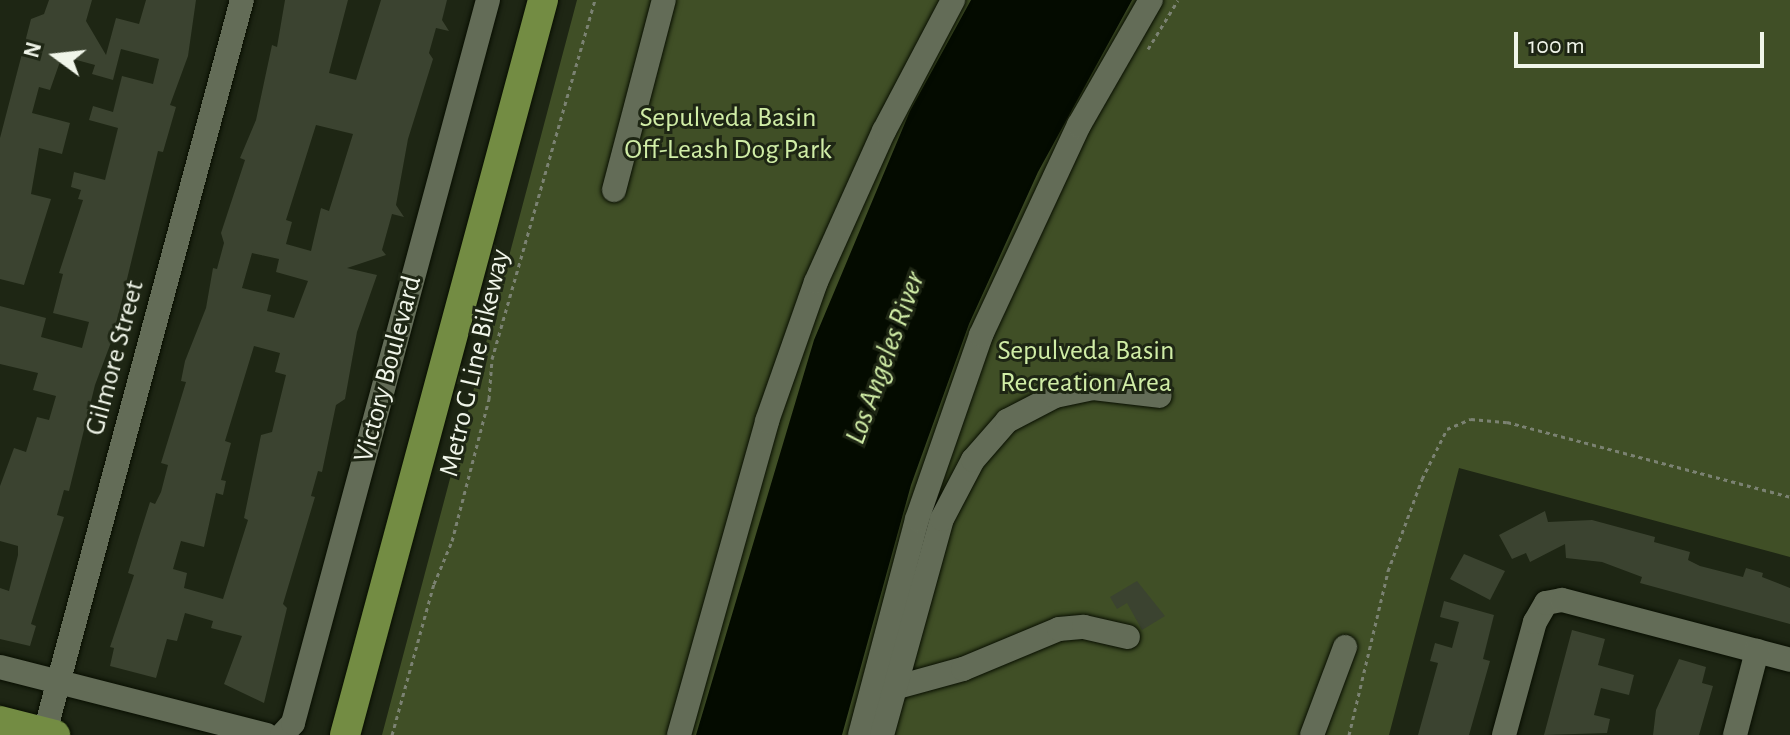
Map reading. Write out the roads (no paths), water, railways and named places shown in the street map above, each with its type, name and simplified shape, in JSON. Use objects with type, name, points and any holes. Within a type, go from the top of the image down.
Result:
[{"type":"main road","name":"Victory Boulevard","points":[[345,735],[543,0]]},
{"type":"main road","points":[[0,721],[50,734]]},
{"type":"street","name":"Gilmore Street","points":[[50,734],[59,683],[242,0]]},
{"type":"street","name":"Victory Boulevard","points":[[283,735],[293,723],[488,0]]},
{"type":"street","points":[[614,190],[664,0]]},
{"type":"street","points":[[679,735],[767,421],[816,282],[884,131],[953,0]]},
{"type":"street","points":[[860,735],[917,519],[981,335],[1079,125],[1151,0]]},
{"type":"street","points":[[882,735],[942,519],[973,460],[1007,421],[1055,396],[1093,388],[1160,396]]},
{"type":"street","points":[[1504,735],[1535,622],[1546,603],[1562,600],[1790,660]]},
{"type":"street","points":[[894,688],[963,669],[1059,629],[1084,627],[1128,637]]},
{"type":"street","points":[[1312,735],[1345,647]]},
{"type":"street","points":[[1735,735],[1757,651]]},
{"type":"street","points":[[0,667],[266,735]]},
{"type":"water","name":"Los Angeles River","points":[[971,0],[1132,0],[1038,172],[969,324],[911,485],[842,735],[696,735],[814,340],[910,111]]},
{"type":"park label","name":"Sepulveda Basin Off-Leash Dog Park","points":[[728,134]]},
{"type":"park label","name":"Sepulveda Basin Recreation Area","points":[[1086,367]]}]
